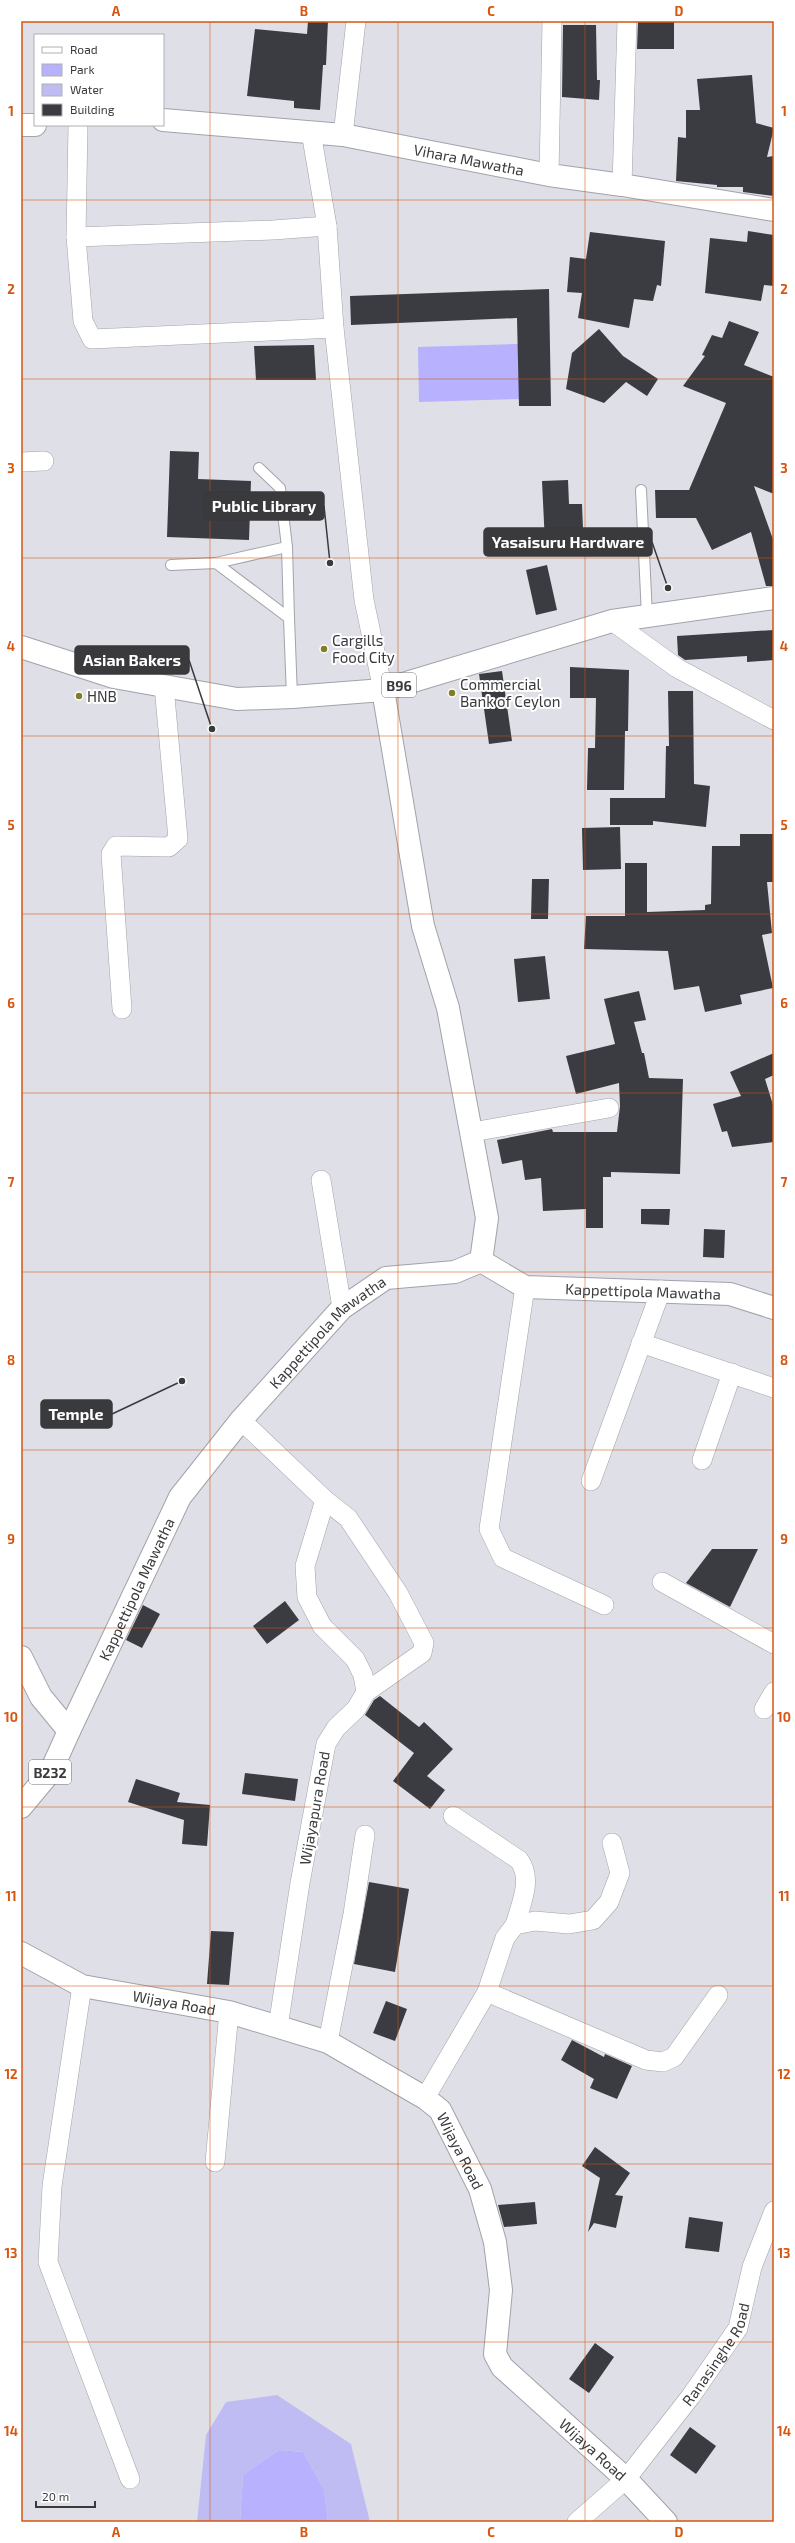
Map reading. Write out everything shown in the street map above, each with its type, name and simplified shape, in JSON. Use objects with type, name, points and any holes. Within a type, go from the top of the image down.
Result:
[{"type":"street","points":[[343,135],[356,21]]},
{"type":"street","points":[[549,175],[552,21]]},
{"type":"street","points":[[622,184],[627,21]]},
{"type":"street","name":"Vihara Mawatha","points":[[164,120],[343,135],[549,175],[622,184],[774,210]]},
{"type":"street","points":[[21,125],[34,125]]},
{"type":"street","points":[[78,126],[76,237],[83,322],[92,339],[334,328]]},
{"type":"street","points":[[311,132],[327,226],[334,328],[364,600],[383,690],[423,926],[448,1008],[472,1132],[487,1218],[480,1261]]},
{"type":"street","points":[[76,237],[327,226]]},
{"type":"street","points":[[21,462],[44,461]]},
{"type":"street","name":"B96","points":[[21,647],[114,677],[237,699],[292,697],[383,690],[612,621],[774,598]]},
{"type":"street","points":[[612,621],[678,668],[774,720]]},
{"type":"street","points":[[122,1009],[110,854],[116,846],[169,847],[178,839],[164,686]]},
{"type":"street","points":[[472,1132],[609,1108]]},
{"type":"street","points":[[321,1180],[342,1308]]},
{"type":"street","name":"Kappettipola Mawatha","points":[[69,1731],[180,1497],[242,1420],[342,1308],[386,1278],[455,1272],[480,1261],[525,1286],[661,1290],[730,1294],[774,1308]]},
{"type":"street","points":[[525,1286],[489,1529],[503,1558],[604,1605]]},
{"type":"street","points":[[591,1481],[661,1290]]},
{"type":"street","points":[[641,1343],[774,1388]]},
{"type":"street","points":[[702,1460],[732,1373]]},
{"type":"street","points":[[242,1420],[325,1500],[348,1518],[398,1593],[424,1643],[422,1653],[366,1692],[363,1675],[356,1659],[322,1626],[307,1597],[305,1566],[325,1500]]},
{"type":"street","points":[[662,1582],[774,1644]]},
{"type":"street","points":[[21,1657],[41,1697],[69,1731]]},
{"type":"street","name":"Wijayapura Road","points":[[278,2027],[300,1883],[326,1744],[336,1728],[356,1709],[366,1692]]},
{"type":"street","points":[[764,1709],[774,1692]]},
{"type":"street","name":"B232","points":[[21,1807],[51,1771],[69,1731]]},
{"type":"street","points":[[425,2098],[487,1992],[505,1938],[515,1925],[527,1880],[525,1868],[519,1860],[453,1816]]},
{"type":"street","points":[[328,2042],[353,1914],[365,1835]]},
{"type":"street","points":[[515,1925],[535,1921],[569,1924],[593,1920],[609,1902],[620,1872],[612,1843]]},
{"type":"street","name":"Wijaya Road","points":[[21,1953],[82,1986],[229,2012],[328,2042],[425,2098],[440,2110],[480,2189],[495,2242],[501,2290],[495,2354],[502,2367],[626,2479],[666,2522]]},
{"type":"street","points":[[82,1986],[52,2186],[48,2262],[130,2479]]},
{"type":"street","points":[[487,1992],[646,2060],[663,2062],[674,2056],[718,1995]]},
{"type":"street","points":[[215,2162],[229,2012]]},
{"type":"street","name":"Ranasinghe Road","points":[[577,2522],[626,2479],[691,2396],[738,2328],[752,2267],[774,2211]]},
{"type":"lane","points":[[259,468],[280,488],[287,547],[288,618],[292,697]]},
{"type":"lane","points":[[641,490],[647,616]]},
{"type":"lane","points":[[171,565],[216,563],[287,547]]},
{"type":"lane","points":[[216,563],[288,618]]},
{"type":"green space","points":[[518,344],[520,399],[419,402],[418,347]]},
{"type":"green space","points":[[279,2450],[303,2452],[324,2489],[328,2522],[240,2522],[243,2475]]},
{"type":"water","points":[[277,2395],[351,2444],[370,2522],[328,2522],[324,2489],[303,2452],[279,2450],[243,2475],[240,2522],[197,2522],[206,2435],[226,2402]]},
{"type":"building","points":[[308,21],[328,21],[326,65],[323,65],[320,110],[294,108],[294,101],[247,96],[255,29],[307,34]]},
{"type":"building","points":[[638,21],[674,21],[674,49],[637,49]]},
{"type":"building","points":[[563,25],[596,25],[597,80],[600,80],[599,100],[562,97]]},
{"type":"building","points":[[752,75],[756,123],[774,128],[767,157],[774,156],[774,196],[743,192],[743,187],[717,187],[717,185],[676,181],[678,137],[686,138],[686,110],[700,110],[697,79]]},
{"type":"building","points":[[748,231],[774,235],[774,286],[764,285],[761,301],[705,293],[710,238],[747,242]]},
{"type":"building","points":[[590,232],[665,241],[661,286],[657,285],[653,301],[634,299],[629,328],[578,318],[582,293],[567,292],[570,257],[586,259]]},
{"type":"building","points":[[549,289],[551,406],[519,406],[517,318],[351,325],[350,296]]},
{"type":"building","points":[[729,321],[759,332],[744,365],[774,377],[774,494],[754,486],[774,542],[774,586],[766,586],[751,532],[712,550],[696,518],[656,518],[655,490],[689,490],[726,403],[683,386],[705,356],[702,355],[712,335],[722,338]]},
{"type":"building","points":[[599,329],[623,356],[658,379],[647,396],[626,382],[604,403],[566,389],[572,353]]},
{"type":"building","points":[[314,345],[316,380],[256,380],[254,346]]},
{"type":"building","points":[[170,451],[199,452],[198,479],[251,481],[249,540],[167,537]]},
{"type":"building","points":[[568,480],[569,504],[582,504],[583,529],[566,529],[566,542],[545,543],[542,481]]},
{"type":"building","points":[[547,565],[557,610],[536,615],[526,570]]},
{"type":"building","points":[[774,630],[774,660],[747,662],[747,656],[685,660],[678,655],[677,636]]},
{"type":"building","points":[[570,667],[629,670],[628,731],[625,731],[624,790],[587,790],[588,748],[595,748],[596,698],[570,698]]},
{"type":"building","points":[[502,671],[512,741],[489,744],[479,674]]},
{"type":"building","points":[[668,691],[693,691],[694,784],[710,786],[706,827],[653,821],[653,825],[610,825],[610,798],[665,798],[666,746],[669,746]]},
{"type":"building","points":[[620,827],[621,869],[583,870],[582,828]]},
{"type":"building","points":[[740,834],[774,834],[774,882],[767,882],[772,933],[762,935],[773,988],[740,995],[742,1004],[705,1012],[699,986],[674,990],[668,951],[584,949],[586,916],[625,916],[625,863],[647,863],[647,912],[705,910],[705,905],[711,904],[712,846],[740,846]]},
{"type":"building","points":[[532,879],[549,879],[548,919],[531,919]]},
{"type":"building","points":[[545,956],[550,999],[518,1002],[514,959]]},
{"type":"building","points":[[639,991],[646,1020],[634,1022],[642,1053],[644,1053],[649,1078],[683,1079],[680,1174],[611,1172],[611,1177],[603,1177],[603,1228],[586,1228],[586,1209],[543,1211],[541,1178],[525,1180],[522,1160],[502,1164],[497,1140],[552,1129],[553,1132],[617,1132],[620,1106],[619,1083],[576,1094],[566,1056],[615,1044],[604,999]]},
{"type":"building","points":[[774,1053],[774,1075],[765,1079],[774,1108],[774,1142],[732,1147],[727,1131],[722,1132],[713,1104],[741,1096],[730,1072]]},
{"type":"building","points":[[641,1209],[670,1209],[669,1225],[641,1224]]},
{"type":"building","points":[[704,1229],[725,1230],[724,1258],[703,1257]]},
{"type":"building","points":[[712,1549],[758,1549],[730,1607],[686,1583]]},
{"type":"building","points":[[285,1601],[299,1620],[267,1644],[253,1626]]},
{"type":"building","points":[[143,1605],[160,1614],[142,1648],[126,1640]]},
{"type":"building","points":[[380,1696],[419,1727],[424,1722],[453,1749],[427,1776],[445,1790],[430,1809],[393,1781],[414,1753],[365,1715],[374,1700]]},
{"type":"building","points":[[245,1773],[298,1779],[295,1801],[242,1794]]},
{"type":"building","points":[[136,1779],[180,1793],[177,1802],[210,1805],[207,1846],[182,1844],[184,1820],[128,1802]]},
{"type":"building","points":[[369,1882],[409,1889],[395,1972],[354,1964]]},
{"type":"building","points":[[211,1931],[234,1932],[229,1985],[207,1984]]},
{"type":"building","points":[[386,2001],[407,2009],[395,2041],[373,2033]]},
{"type":"building","points":[[572,2040],[604,2057],[605,2054],[632,2066],[617,2099],[590,2088],[594,2079],[561,2060]]},
{"type":"building","points":[[595,2147],[630,2173],[615,2195],[623,2196],[616,2228],[594,2223],[588,2232],[600,2178],[582,2166]]},
{"type":"building","points":[[535,2202],[537,2224],[504,2227],[498,2205]]},
{"type":"building","points":[[689,2217],[723,2222],[719,2252],[685,2248]]},
{"type":"building","points":[[595,2343],[614,2357],[589,2393],[569,2379]]},
{"type":"building","points":[[690,2427],[716,2446],[696,2474],[670,2455]]},
{"type":"place","name":"Public Library","points":[[330,563]]},
{"type":"place","name":"Yasaisuru Hardware","points":[[668,588]]},
{"type":"place","name":"Cargills Food City","points":[[324,649]]},
{"type":"place","name":"Commercial Bank of Ceylon","points":[[452,693]]},
{"type":"place","name":"HNB","points":[[79,696]]},
{"type":"place","name":"Asian Bakers","points":[[212,729]]},
{"type":"place","name":"Temple","points":[[182,1381]]}]
